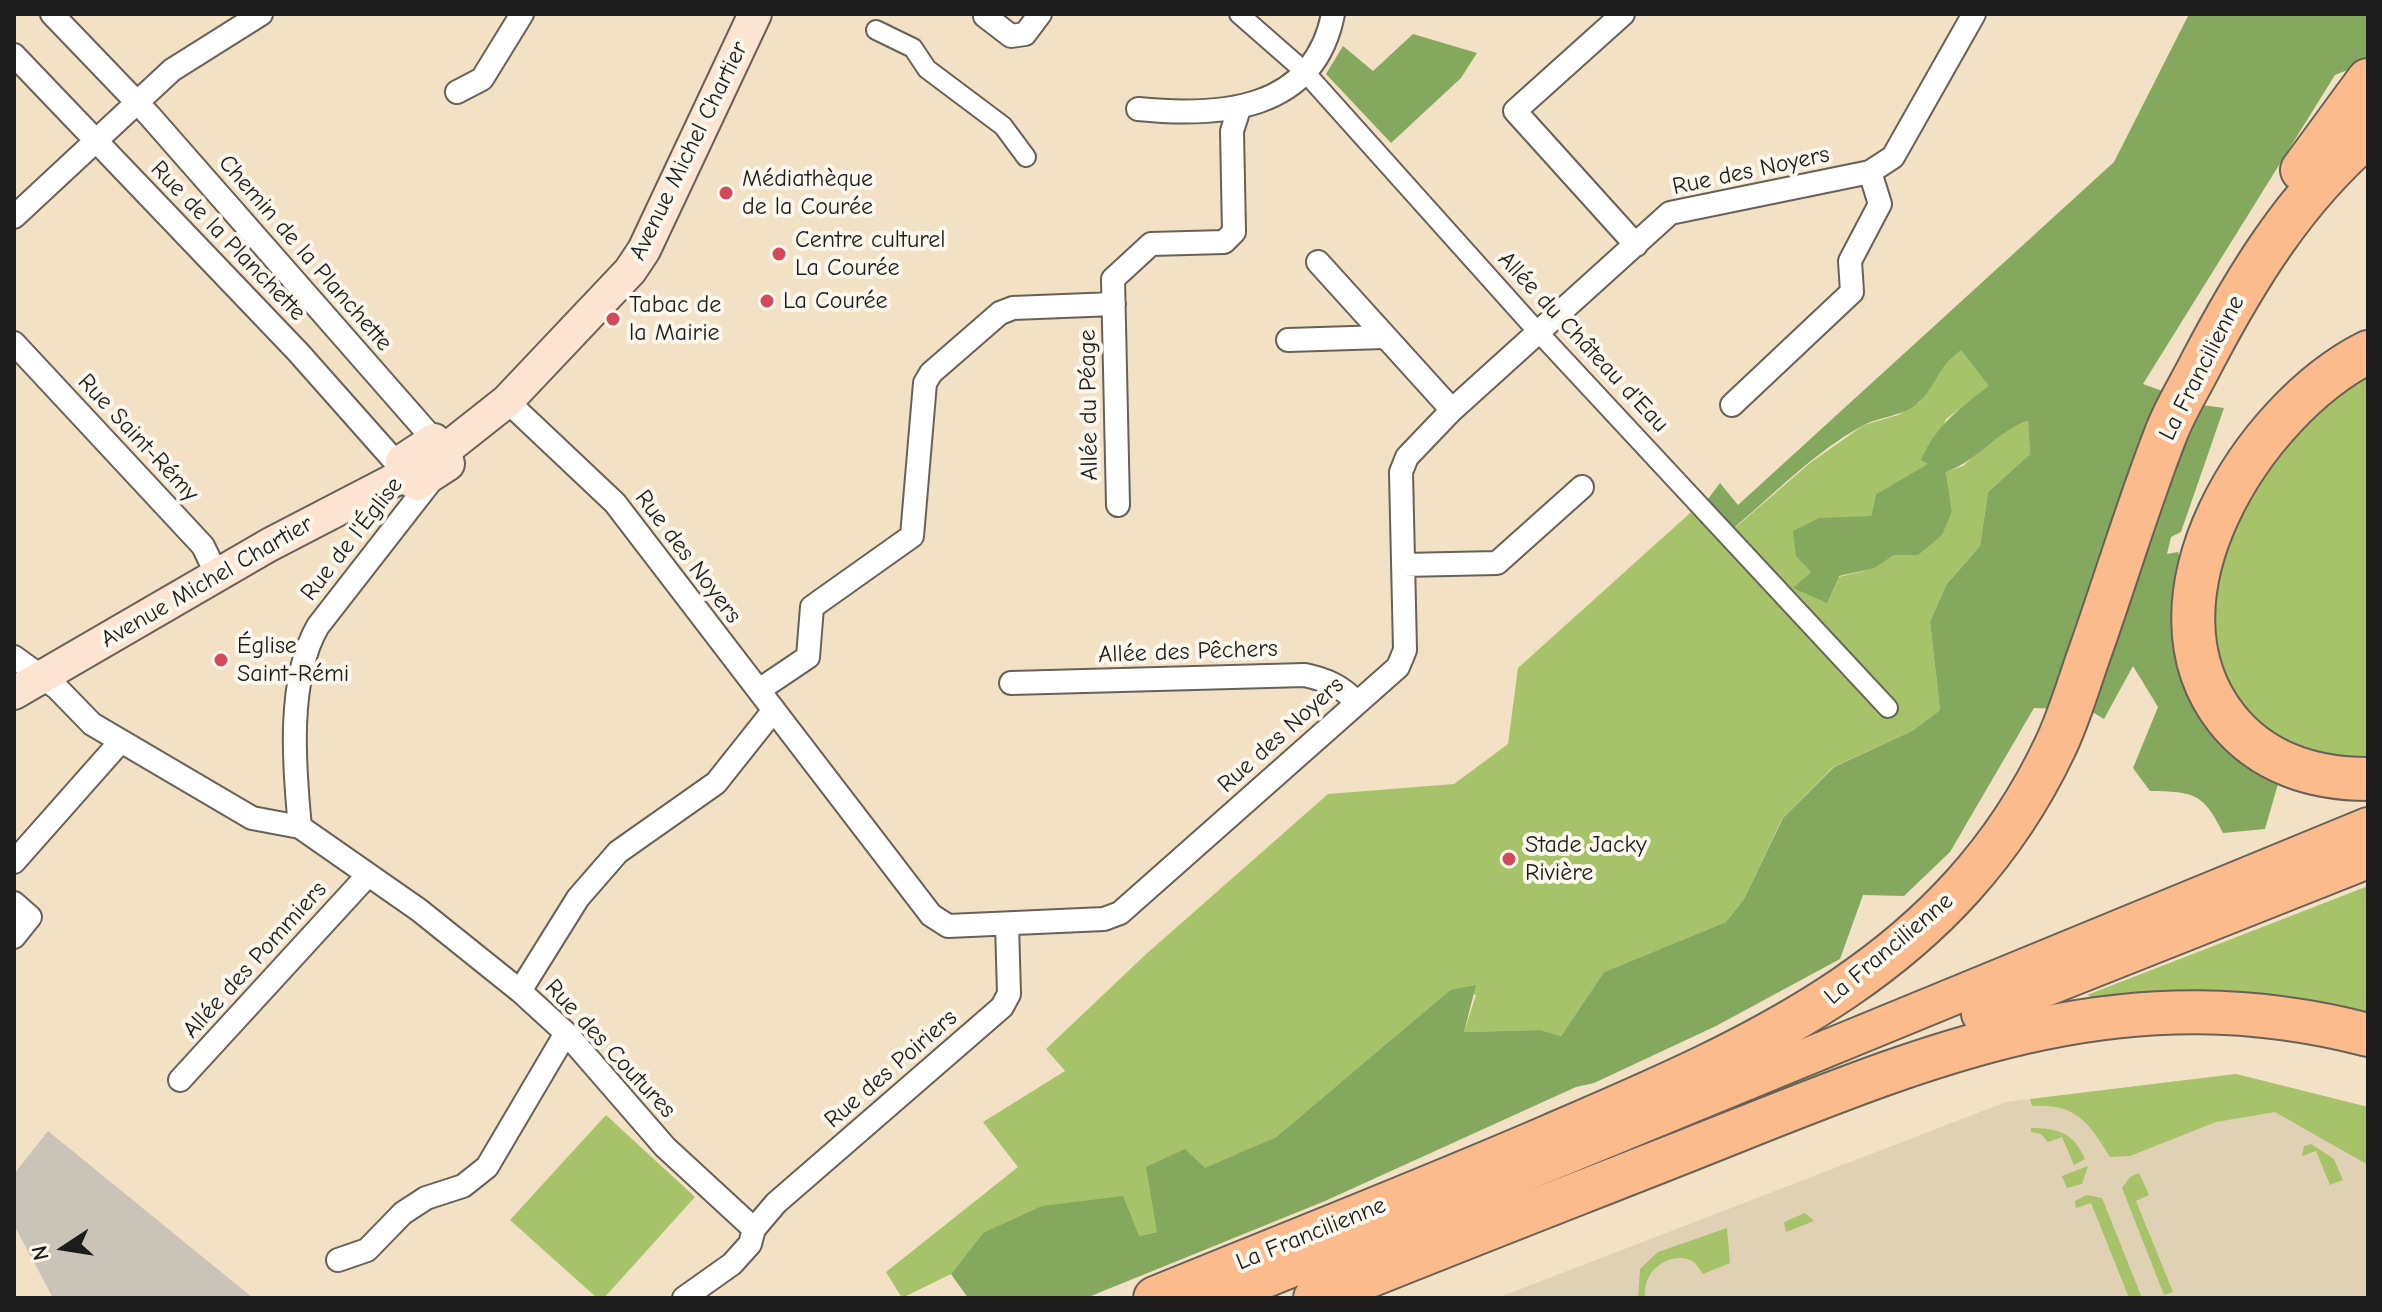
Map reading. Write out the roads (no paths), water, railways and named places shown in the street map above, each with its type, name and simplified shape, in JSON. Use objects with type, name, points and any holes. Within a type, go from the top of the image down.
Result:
[{"type":"highway","points":[[2166,432],[2193,355],[2230,277],[2368,80]]},
{"type":"highway","name":"La Francilienne","points":[[1155,1298],[1519,1149],[1732,1056],[1816,1009],[1920,929],[1949,902],[2001,840],[2051,755],[2166,432],[2251,272],[2319,180],[2368,135]]},
{"type":"highway","points":[[2368,352],[2301,399],[2271,430],[2233,484],[2210,537],[2198,586],[2195,629],[2210,693],[2235,729],[2251,744],[2306,772],[2368,779]]},
{"type":"highway","points":[[1315,1298],[1804,1104],[1961,1047],[2113,1017],[2190,1011],[2252,1013],[2368,1035]]},
{"type":"main road","name":"Avenue Michel Chartier","points":[[27,685],[401,472],[417,484],[438,455],[507,401],[630,271],[644,250],[754,14]]},
{"type":"main road","points":[[1220,1298],[2368,826]]},
{"type":"main road","points":[[1804,1104],[1828,1074],[2368,860]]},
{"type":"street","points":[[52,14],[136,100]]},
{"type":"street","points":[[14,217],[136,100],[172,70],[261,14]]},
{"type":"street","points":[[457,92],[482,79],[522,14]]},
{"type":"street","points":[[985,16],[1011,36],[1025,34],[1040,14]]},
{"type":"street","name":"Allée du Château d'Eau","points":[[1239,14],[1304,71],[1539,333],[1888,708]]},
{"type":"street","points":[[1138,109],[1239,109],[1261,103],[1283,90],[1321,50],[1333,14]]},
{"type":"street","points":[[1623,14],[1515,111],[1636,245]]},
{"type":"street","points":[[1732,405],[1852,292],[1850,261],[1880,204],[1870,172],[1893,157],[1974,14]]},
{"type":"street","points":[[876,30],[913,48],[927,69],[1003,126],[1026,157]]},
{"type":"street","name":"Rue de la Planchette","points":[[14,55],[298,352],[401,472]]},
{"type":"street","name":"Chemin de la Planchette","points":[[136,100],[438,455]]},
{"type":"street","name":"Allée du Péage","points":[[1118,505],[1113,279],[1151,244],[1224,242],[1234,232],[1232,131],[1239,109]]},
{"type":"street","name":"Rue des Noyers","points":[[507,401],[615,503],[931,915],[948,926],[1104,919],[1120,913],[1398,667],[1405,650],[1401,472],[1407,457],[1452,410],[1670,213],[1870,172]]},
{"type":"street","points":[[1318,262],[1452,410]]},
{"type":"street","points":[[759,690],[808,657],[812,607],[912,536],[925,383],[931,373],[1000,313],[1013,308],[1114,304]]},
{"type":"street","points":[[1288,340],[1384,337]]},
{"type":"street","name":"Rue Saint-Rémy","points":[[14,343],[203,546],[217,575]]},
{"type":"street","name":"Rue de l'Église","points":[[300,827],[296,786],[299,674],[305,648],[438,455]]},
{"type":"street","points":[[1403,565],[1497,563],[1582,487]]},
{"type":"street","points":[[14,657],[27,685],[57,688],[92,724],[252,818],[300,827]]},
{"type":"street","name":"Allée des Pêchers","points":[[1011,683],[1305,675],[1327,680],[1346,690],[1357,703]]},
{"type":"street","points":[[520,991],[578,898],[618,852],[716,783],[774,710]]},
{"type":"street","points":[[14,862],[121,741]]},
{"type":"street","name":"Rue des Coutures","points":[[300,827],[520,991],[566,1033],[665,1147],[754,1229]]},
{"type":"street","name":"Allée des Pommiers","points":[[180,1080],[368,875]]},
{"type":"street","points":[[14,903],[30,917],[14,937]]},
{"type":"street","name":"Rue des Poiriers","points":[[754,1229],[776,1203],[1002,1007],[1009,994],[1007,924]]},
{"type":"street","points":[[338,1260],[367,1250],[403,1213],[426,1198],[463,1186],[487,1167],[566,1033]]},
{"type":"street","points":[[684,1298],[732,1264],[750,1244],[754,1229]]},
{"type":"place","name":"Médiathèque de la Courée","points":[[726,193]]},
{"type":"place","name":"Centre culturel La Courée","points":[[779,254]]},
{"type":"place","name":"La Courée","points":[[767,301]]},
{"type":"place","name":"Tabac de la Mairie","points":[[613,319]]},
{"type":"place","name":"Église Saint-Rémi","points":[[221,660]]},
{"type":"place","name":"Stade Jacky Rivière","points":[[1509,859]]}]
